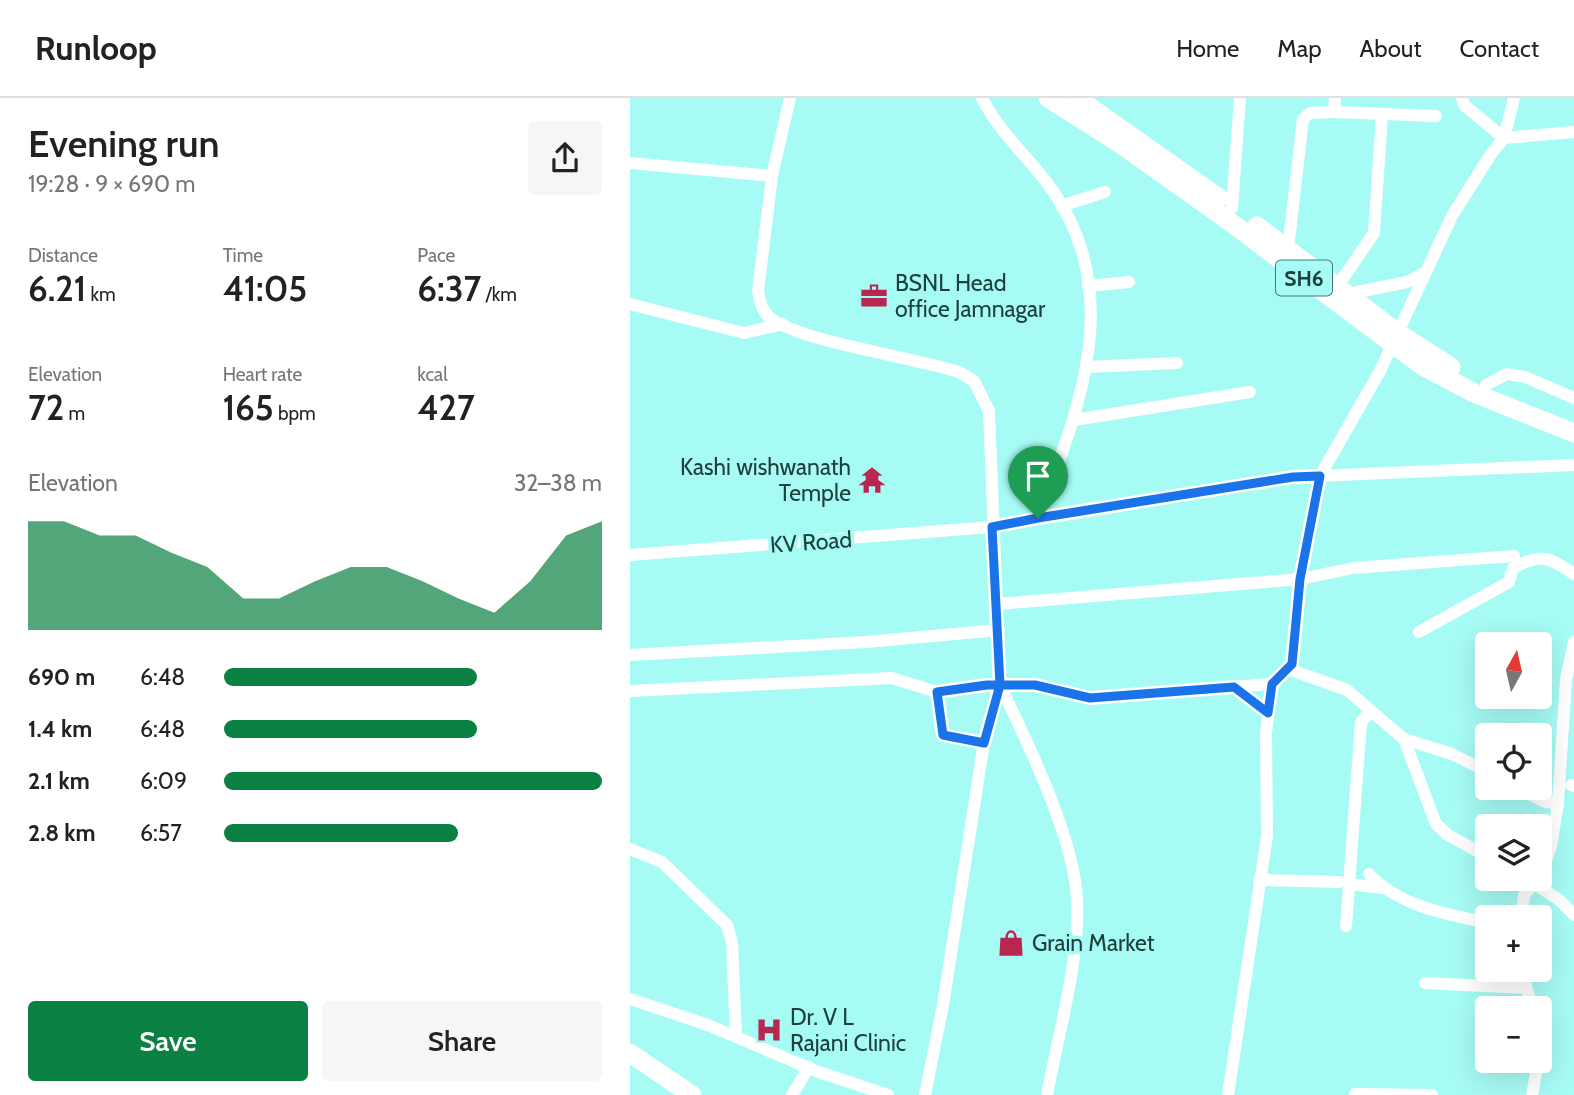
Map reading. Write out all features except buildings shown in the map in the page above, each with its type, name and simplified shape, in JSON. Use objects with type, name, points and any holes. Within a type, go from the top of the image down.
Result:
[{"type":"main road","name":"SH6","points":[[1048,98],[1122,145],[1394,338],[1486,385],[1574,420]]},
{"type":"main road","name":"SH6","points":[[1077,98],[1342,290],[1421,365],[1476,394],[1574,433]]},
{"type":"main road","points":[[630,1053],[692,1095]]},
{"type":"street","points":[[790,98],[772,176],[758,291],[762,309],[770,318],[805,333],[943,367],[974,381],[989,411],[1000,685],[984,743],[945,992],[925,1095]]},
{"type":"street","points":[[982,98],[1004,134],[1053,191],[1073,226],[1088,286],[1092,339],[1086,367],[1074,420],[1038,518]]},
{"type":"street","points":[[1232,208],[1240,98]]},
{"type":"street","points":[[1334,112],[1335,98]]},
{"type":"street","points":[[1462,98],[1464,106],[1504,138],[1574,132]]},
{"type":"street","points":[[630,691],[891,678],[937,692],[1000,685],[1035,685],[1090,698],[1272,684],[1292,664],[1300,579],[1320,476],[1380,371],[1452,216],[1504,138],[1514,98]]},
{"type":"street","points":[[1287,249],[1304,116],[1334,112],[1436,116]]},
{"type":"street","points":[[1342,290],[1374,233],[1382,115]]},
{"type":"street","points":[[630,163],[772,176]]},
{"type":"street","points":[[1061,206],[1105,192]]},
{"type":"street","points":[[1342,290],[1407,282],[1424,273]]},
{"type":"street","points":[[1088,286],[1129,282]]},
{"type":"street","points":[[630,304],[744,333],[783,324]]},
{"type":"street","points":[[1086,367],[1177,363]]},
{"type":"street","points":[[1486,385],[1507,374],[1525,377],[1574,398]]},
{"type":"street","points":[[1074,420],[1250,392]]},
{"type":"street","name":"KV Road","points":[[630,555],[992,527],[1293,477],[1574,465]]},
{"type":"street","points":[[997,604],[1300,579],[1353,568],[1514,556]]},
{"type":"street","points":[[1419,632],[1509,582],[1513,568],[1532,558],[1557,563],[1574,574]]},
{"type":"street","points":[[630,654],[880,641],[999,630]]},
{"type":"street","points":[[1552,840],[1558,804],[1566,679],[1574,642]]},
{"type":"street","points":[[1288,669],[1347,690],[1404,739],[1452,754],[1475,766]]},
{"type":"street","points":[[1228,1095],[1248,979],[1259,880],[1267,836],[1268,713],[1272,684]]},
{"type":"street","points":[[1000,685],[1028,743],[1058,823],[1077,897],[1077,927],[1047,1095]]},
{"type":"street","points":[[1234,687],[1268,713]]},
{"type":"street","points":[[937,692],[943,735],[984,743]]},
{"type":"street","points":[[1346,926],[1344,883],[1361,722],[1371,711]]},
{"type":"street","points":[[1404,739],[1436,824],[1448,835],[1475,851]]},
{"type":"street","points":[[1541,800],[1558,804]]},
{"type":"street","points":[[630,849],[662,862],[727,925],[732,942],[736,1036]]},
{"type":"street","points":[[1369,874],[1383,888]]},
{"type":"street","points":[[1259,880],[1344,883],[1383,888],[1447,914],[1475,920]]},
{"type":"street","points":[[1544,891],[1574,915]]},
{"type":"street","points":[[1525,982],[1529,996]]},
{"type":"street","points":[[1425,983],[1526,988]]},
{"type":"street","points":[[630,999],[736,1036],[809,1067],[888,1095]]},
{"type":"street","points":[[792,1095],[809,1067]]},
{"type":"street","points":[[1532,1095],[1536,1073]]},
{"type":"street","points":[[1355,1094],[1432,1095]]},
{"type":"place","name":"BSNL Head office Jamnagar","points":[[874,296]]},
{"type":"place","name":"Kashi wishwanath Temple","points":[[872,480]]},
{"type":"place","name":"Grain Market","points":[[1011,943]]},
{"type":"place","name":"Dr. V L Rajani Clinic","points":[[769,1030]]},
{"type":"route","points":[[1038,518],[992,527],[1000,685],[984,743],[943,735],[937,692],[962,691],[987,685],[1000,685],[1035,685],[1090,698],[1234,687],[1268,713],[1272,684],[1292,664],[1300,579],[1320,476],[1237,485],[1038,518]]}]
